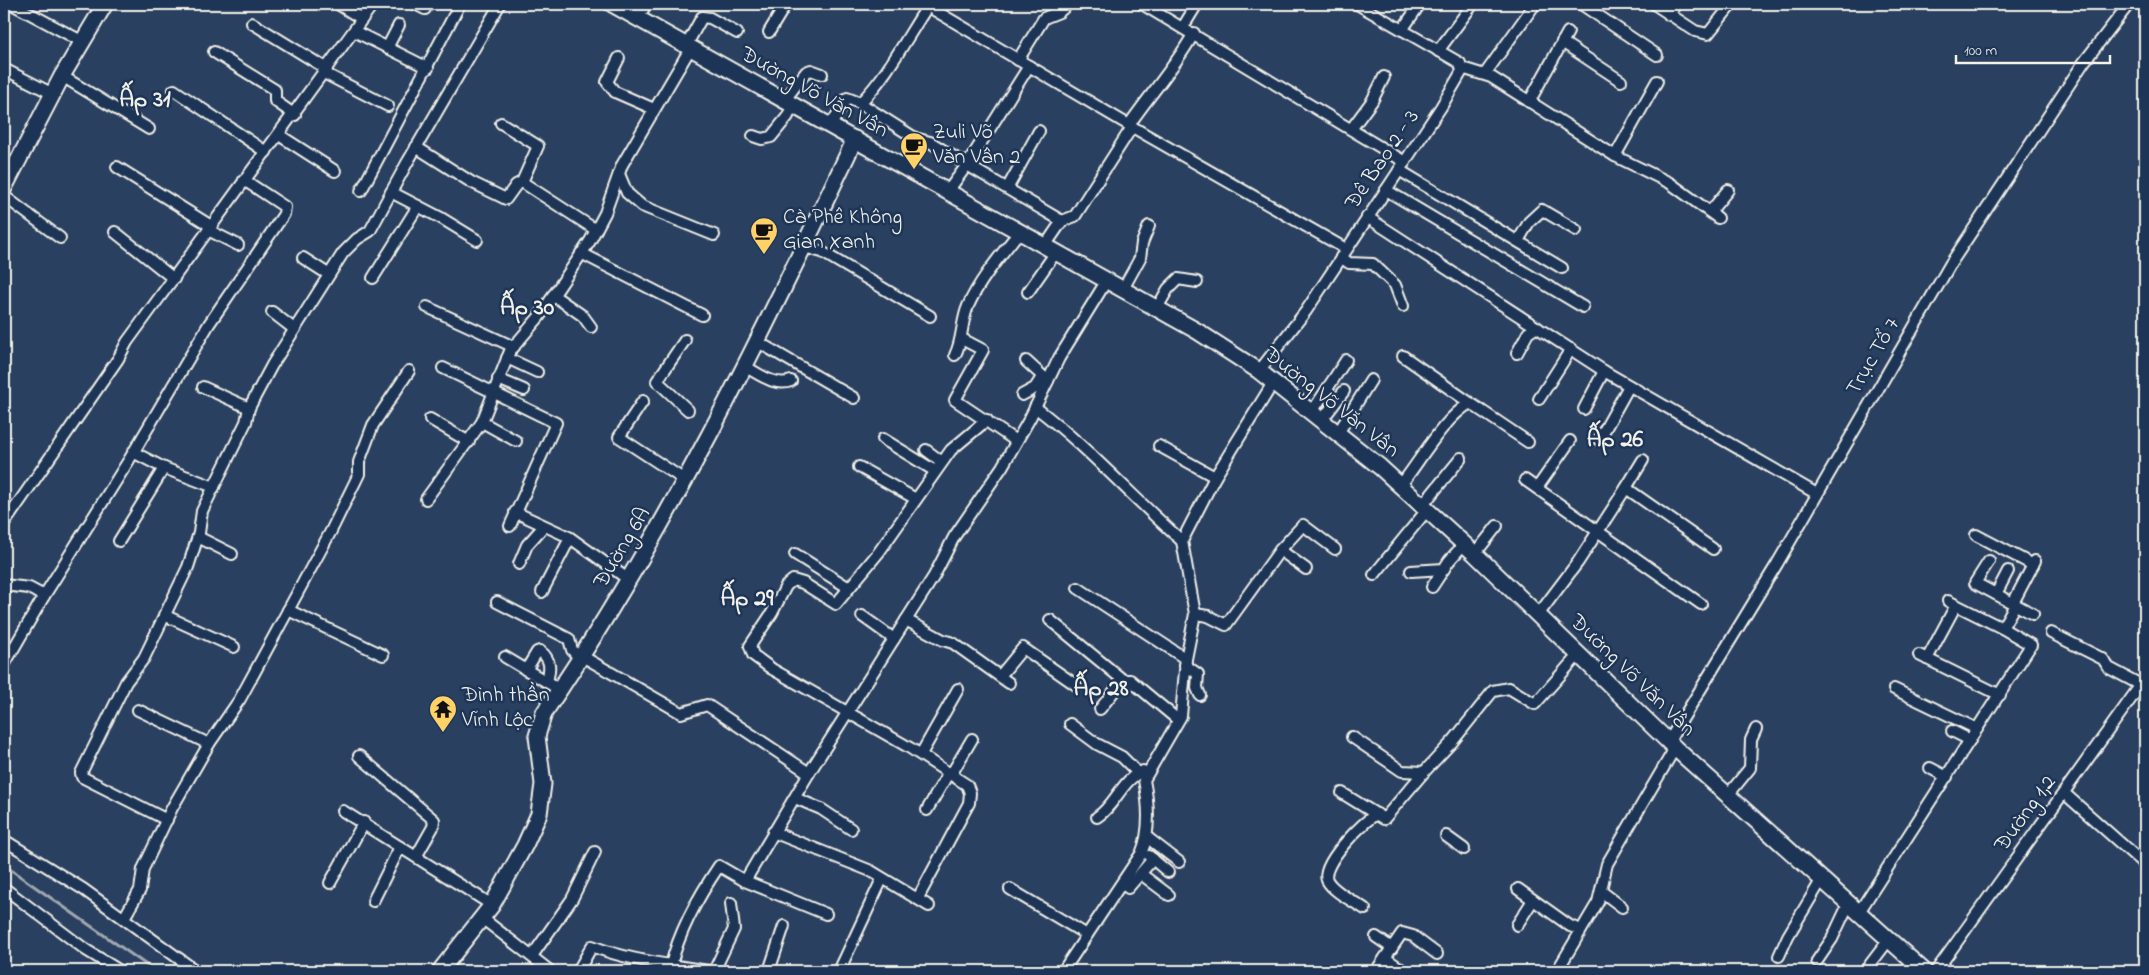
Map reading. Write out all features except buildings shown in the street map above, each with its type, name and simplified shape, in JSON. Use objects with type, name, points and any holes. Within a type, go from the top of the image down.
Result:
[{"type":"street","points":[[12,4],[83,42]]},
{"type":"street","points":[[4,188],[7,171],[105,4]]},
{"type":"street","points":[[338,4],[362,19]]},
{"type":"street","points":[[4,524],[118,359],[127,342],[244,180],[295,115],[373,4]]},
{"type":"street","points":[[415,4],[425,9]]},
{"type":"street","points":[[361,191],[401,113],[428,68],[444,32],[460,4]]},
{"type":"street","points":[[167,820],[81,774],[126,682],[144,658],[188,567],[198,537],[202,511],[246,422],[249,408],[328,274],[343,253],[370,231],[416,147],[500,4]]},
{"type":"street","name":"Đường Võ Văn Vân","points":[[612,4],[1212,339],[1259,371],[1338,433],[1425,508],[1672,744],[1854,907],[1888,941],[1924,971]]},
{"type":"street","points":[[638,18],[646,4]]},
{"type":"street","points":[[769,32],[786,4]]},
{"type":"street","points":[[860,103],[884,74],[927,4],[1344,253],[1349,263],[1373,264],[1395,285],[1403,306]]},
{"type":"street","points":[[1018,60],[1044,18],[1058,12],[1068,4]]},
{"type":"street","points":[[1142,4],[1352,128],[1402,166],[1562,268]]},
{"type":"street","points":[[1183,27],[1197,4]]},
{"type":"street","points":[[1402,30],[1420,4]]},
{"type":"street","points":[[1438,51],[1473,4]]},
{"type":"street","points":[[1485,74],[1535,4]]},
{"type":"street","points":[[1581,4],[1657,55]]},
{"type":"street","points":[[1654,4],[1668,15],[1695,30],[1708,34],[1732,4]]},
{"type":"street","points":[[1668,15],[1676,4]]},
{"type":"street","name":"Trục Tổ 7","points":[[1557,971],[1598,902],[1607,864],[1672,744],[1951,263],[2084,62],[2129,4]]},
{"type":"street","points":[[1364,5],[1402,30],[1460,63],[1462,68],[1485,74],[1615,156],[1670,183],[1714,215],[1728,190]]},
{"type":"street","points":[[426,499],[482,422],[507,358],[554,295],[596,230],[605,213],[619,174],[688,48],[702,18],[710,18],[737,33]]},
{"type":"street","points":[[252,23],[325,71],[388,106]]},
{"type":"street","points":[[387,48],[399,25]]},
{"type":"street","points":[[354,31],[428,68]]},
{"type":"street","points":[[1529,102],[1568,32]]},
{"type":"street","points":[[1028,292],[1062,221],[1075,216],[1130,126],[1162,78],[1170,73],[1194,33]]},
{"type":"street","points":[[1562,42],[1621,81]]},
{"type":"street","points":[[214,52],[275,90],[275,101],[295,115]]},
{"type":"street","points":[[619,58],[607,82],[615,92],[654,109]]},
{"type":"street","points":[[948,191],[967,165],[1029,66]]},
{"type":"street","name":"Đê Bao 2 - 3","points":[[1259,371],[1306,311],[1441,107],[1462,68]]},
{"type":"street","points":[[4,69],[53,94]]},
{"type":"street","points":[[753,136],[762,139],[771,137],[788,116],[788,103],[806,72],[811,70],[822,74]]},
{"type":"street","points":[[62,76],[149,129]]},
{"type":"street","points":[[1352,128],[1372,101],[1384,78]]},
{"type":"street","points":[[1615,156],[1657,80]]},
{"type":"street","points":[[174,90],[266,152]]},
{"type":"street","points":[[831,125],[847,98],[860,103],[915,138],[930,142],[1062,221]]},
{"type":"street","points":[[416,147],[471,182],[506,199],[522,182],[538,146],[501,123]]},
{"type":"street","points":[[1008,187],[1039,131]]},
{"type":"street","points":[[279,135],[335,171]]},
{"type":"street","name":"Đường 6A","points":[[441,971],[492,905],[526,845],[539,814],[543,784],[537,736],[553,686],[581,657],[629,580],[686,481],[746,367],[855,139]]},
{"type":"street","points":[[117,167],[238,245]]},
{"type":"street","points":[[619,174],[628,193],[642,206],[714,235]]},
{"type":"street","points":[[4,665],[209,324],[284,214],[285,207],[244,180]]},
{"type":"street","points":[[522,182],[596,230]]},
{"type":"street","points":[[1386,190],[1583,307]]},
{"type":"street","points":[[391,192],[477,240]]},
{"type":"street","points":[[4,196],[60,238]]},
{"type":"street","points":[[374,278],[418,206]]},
{"type":"street","points":[[1518,241],[1530,222],[1542,210],[1576,230]]},
{"type":"street","points":[[1367,217],[1604,371],[1817,494]]},
{"type":"street","points":[[1123,289],[1140,258],[1142,243],[1149,226]]},
{"type":"street","points":[[115,232],[174,279]]},
{"type":"street","points":[[955,355],[962,339],[968,306],[982,282],[1020,232]]},
{"type":"street","points":[[804,247],[822,252],[930,316]]},
{"type":"street","points":[[581,253],[702,315]]},
{"type":"street","points":[[304,258],[328,274]]},
{"type":"street","points":[[1157,308],[1168,289],[1178,279],[1197,282]]},
{"type":"street","points":[[745,880],[809,773],[934,576],[954,537],[1002,467],[1035,407],[1045,379],[1107,280]]},
{"type":"street","points":[[554,295],[583,316],[591,327]]},
{"type":"street","points":[[427,308],[514,347]]},
{"type":"street","points":[[272,312],[294,329]]},
{"type":"street","points":[[1517,353],[1528,333],[1537,327]]},
{"type":"street","points":[[962,339],[976,344],[983,350],[955,400],[1016,441]]},
{"type":"street","points":[[685,340],[657,381],[688,410]]},
{"type":"street","points":[[758,342],[854,398]]},
{"type":"street","points":[[1539,398],[1570,349]]},
{"type":"street","points":[[1403,356],[1528,442]]},
{"type":"street","points":[[507,358],[538,372]]},
{"type":"street","points":[[1317,416],[1346,360]]},
{"type":"street","points":[[1026,361],[1045,379]]},
{"type":"street","points":[[746,367],[771,381],[784,384],[791,382]]},
{"type":"street","points":[[443,368],[556,423],[510,526]]},
{"type":"street","points":[[124,918],[140,890],[143,869],[167,820],[209,744],[240,699],[331,531],[359,474],[359,462],[373,425],[408,371]]},
{"type":"street","points":[[1584,409],[1604,371]]},
{"type":"street","points":[[498,379],[524,390]]},
{"type":"street","points":[[1022,395],[1035,388],[1045,379]]},
{"type":"street","points":[[1338,433],[1371,380]]},
{"type":"street","points":[[1063,971],[1143,850],[1148,838],[1147,797],[1144,780],[1149,768],[1181,716],[1186,662],[1195,614],[1182,541],[1215,477],[1273,383]]},
{"type":"street","points":[[1599,440],[1629,386]]},
{"type":"street","points":[[203,387],[249,408]]},
{"type":"street","points":[[1317,416],[1344,391]]},
{"type":"street","points":[[643,400],[619,437],[686,481]]},
{"type":"street","points":[[1400,486],[1447,424],[1461,408],[1470,403]]},
{"type":"street","points":[[1035,407],[1091,453],[1125,489],[1182,541]]},
{"type":"street","points":[[430,419],[469,442]]},
{"type":"street","points":[[918,898],[969,803],[967,785],[921,754],[772,669],[752,655],[750,646],[772,613],[786,586],[793,580],[804,583],[836,604],[879,552],[951,450],[987,420]]},
{"type":"street","points":[[482,422],[516,441]]},
{"type":"street","points":[[883,439],[935,471]]},
{"type":"street","points":[[1537,488],[1570,441]]},
{"type":"street","points":[[1159,446],[1215,477]]},
{"type":"street","points":[[926,450],[942,462]]},
{"type":"street","points":[[133,452],[164,468],[214,487]]},
{"type":"street","points":[[1374,575],[1461,458]]},
{"type":"street","points":[[1538,615],[1578,562],[1643,460]]},
{"type":"street","points":[[859,467],[916,500]]},
{"type":"street","points":[[119,541],[164,468]]},
{"type":"street","points":[[1525,480],[1701,604]]},
{"type":"street","points":[[1626,488],[1713,550]]},
{"type":"street","points":[[515,512],[570,538],[629,580]]},
{"type":"street","points":[[1195,614],[1208,616],[1226,625],[1280,550],[1303,525],[1335,549]]},
{"type":"street","points":[[519,564],[527,545],[544,526]]},
{"type":"street","points":[[1432,587],[1444,569],[1497,526]]},
{"type":"street","points":[[1976,535],[2034,563],[2002,628]]},
{"type":"street","points":[[198,537],[232,554]]},
{"type":"street","points":[[542,592],[570,538]]},
{"type":"street","points":[[1280,550],[1306,569]]},
{"type":"street","points":[[795,554],[849,588]]},
{"type":"street","points":[[1989,561],[1975,583],[2033,614]]},
{"type":"street","points":[[1411,571],[1444,569]]},
{"type":"street","points":[[1996,594],[2008,571]]},
{"type":"street","points":[[4,585],[29,588],[44,596]]},
{"type":"street","points":[[1078,588],[1186,662],[1198,674],[1197,688],[1200,695]]},
{"type":"street","points":[[497,602],[569,639],[572,650],[581,657],[681,713],[707,705],[809,773]]},
{"type":"street","points":[[1817,961],[1947,777],[1970,740],[1978,729],[2000,695],[2031,646],[2002,628],[1952,603],[1923,657],[2000,695]]},
{"type":"street","points":[[288,610],[383,655]]},
{"type":"street","points":[[164,615],[234,647]]},
{"type":"street","points":[[862,616],[894,639]]},
{"type":"street","points":[[906,620],[943,640],[953,643],[1009,683]]},
{"type":"street","points":[[1050,620],[1123,680],[1130,680],[1178,720]]},
{"type":"street","points":[[2051,633],[2103,660],[2109,668],[2143,682]]},
{"type":"street","points":[[1000,676],[1020,650],[1024,648],[1076,685]]},
{"type":"street","points":[[526,670],[537,652],[540,651],[547,656],[553,686]]},
{"type":"street","points":[[1342,793],[1384,819],[1453,741],[1493,691],[1509,688],[1535,704],[1555,679],[1579,654]]},
{"type":"street","points":[[505,657],[553,686]]},
{"type":"street","points":[[1100,709],[1123,680]]},
{"type":"street","name":"Đường 1,2","points":[[1936,971],[2143,682]]},
{"type":"street","points":[[921,754],[958,689]]},
{"type":"street","points":[[1894,689],[1978,729]]},
{"type":"street","points":[[138,710],[209,744]]},
{"type":"street","points":[[1070,724],[1096,744],[1122,757],[1138,773]]},
{"type":"street","points":[[1728,795],[1750,768],[1751,740],[1756,728]]},
{"type":"street","points":[[1952,732],[1970,740]]},
{"type":"street","points":[[1352,737],[1402,771],[1424,772]]},
{"type":"street","points":[[927,810],[972,739]]},
{"type":"street","points":[[359,756],[434,820],[433,827],[416,857]]},
{"type":"street","points":[[1097,817],[1105,812],[1123,788],[1138,773],[1149,768]]},
{"type":"street","points":[[1930,768],[1947,777]]},
{"type":"street","points":[[2064,793],[2145,865]]},
{"type":"street","points":[[795,798],[821,809],[851,829]]},
{"type":"street","points":[[343,811],[364,822],[492,905]]},
{"type":"street","points":[[1365,909],[1336,889],[1328,880],[1326,871],[1330,862],[1368,826],[1377,814]]},
{"type":"street","points":[[330,883],[364,822]]},
{"type":"street","points":[[773,832],[871,871],[929,906]]},
{"type":"street","points":[[1446,836],[1464,849]]},
{"type":"street","points":[[1148,838],[1179,862]]},
{"type":"street","points":[[4,840],[33,856],[124,918],[142,934],[196,971]]},
{"type":"street","points":[[373,901],[400,847]]},
{"type":"street","points":[[1143,850],[1168,872]]},
{"type":"street","points":[[532,956],[572,899],[595,852]]},
{"type":"street","points":[[1128,888],[1153,859]]},
{"type":"street","points":[[671,965],[676,943],[689,916],[719,866],[745,880],[826,914]]},
{"type":"street","points":[[1141,874],[1169,895]]},
{"type":"street","points":[[839,971],[882,879]]},
{"type":"street","points":[[1779,956],[1788,936],[1822,879]]},
{"type":"street","points":[[4,888],[86,950],[120,971]]},
{"type":"street","points":[[1010,889],[1087,935]]},
{"type":"street","points":[[1518,889],[1570,926],[1581,930]]},
{"type":"street","points":[[1601,891],[1622,907]]},
{"type":"street","points":[[1517,925],[1533,900]]},
{"type":"street","points":[[714,971],[734,929],[731,903]]},
{"type":"street","points":[[482,918],[550,971]]},
{"type":"street","points":[[769,971],[784,926]]},
{"type":"street","points":[[1376,971],[1402,933],[1413,936],[1437,954]]},
{"type":"street","points":[[1376,937],[1392,948]]},
{"type":"street","points":[[1865,971],[1888,941]]},
{"type":"street","points":[[578,971],[592,946],[611,954],[709,971]]},
{"type":"street","points":[[1385,958],[1404,971]]},
{"type":"street","points":[[532,971],[541,964]]},
{"type":"waterway","points":[[4,865],[155,971]]},
{"type":"place","name":"Zuli Võ Văn Vân 2","points":[[914,170]]},
{"type":"place","name":"Cà Phê Không Gian Xanh","points":[[764,255]]},
{"type":"place","name":"Đình thần Vĩnh Lộc","points":[[443,733]]},
{"type":"district","name":"Ấp 31","points":[[145,100]]},
{"type":"district","name":"Ấp 30","points":[[527,308]]},
{"type":"district","name":"Ấp 26","points":[[1615,440]]},
{"type":"district","name":"Ấp 29","points":[[747,599]]},
{"type":"district","name":"Ấp 28","points":[[1101,689]]}]
